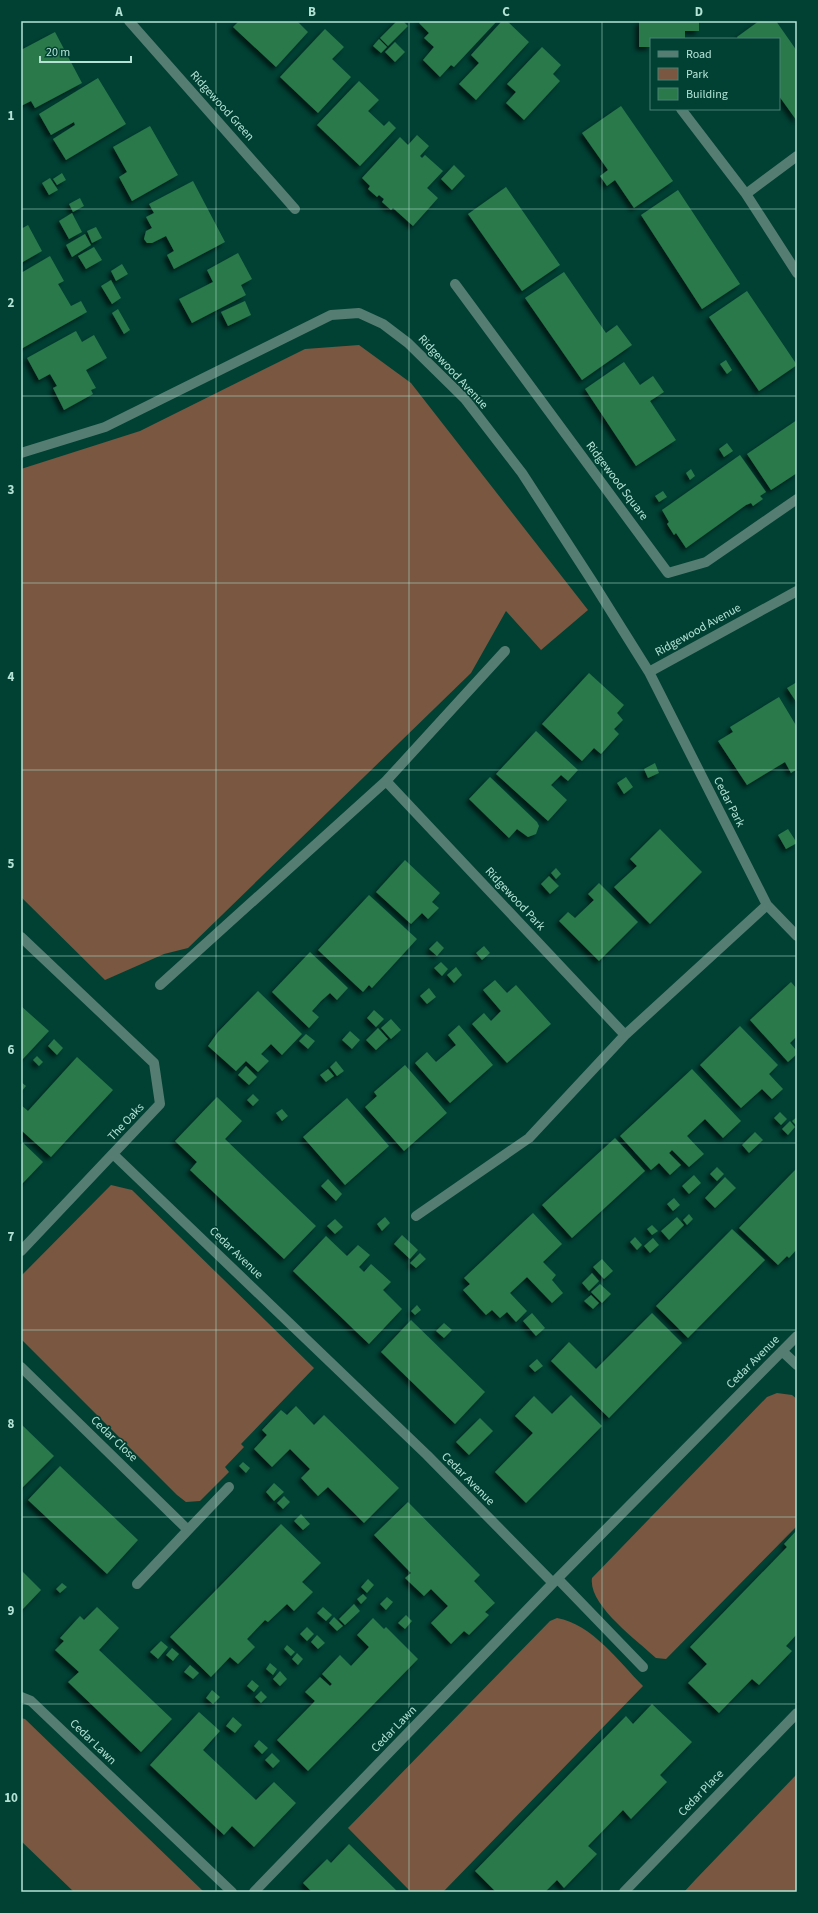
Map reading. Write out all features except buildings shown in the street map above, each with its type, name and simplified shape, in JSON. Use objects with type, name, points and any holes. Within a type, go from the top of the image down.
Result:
[{"type":"street","name":"Ridgewood Green","points":[[129,21],[295,209]]},
{"type":"street","points":[[682,110],[746,194],[797,273]]},
{"type":"street","points":[[746,194],[797,156]]},
{"type":"street","name":"Ridgewood Square","points":[[455,284],[668,573],[706,562],[797,499]]},
{"type":"street","name":"Ridgewood Avenue","points":[[21,453],[105,427],[331,315],[359,313],[383,324],[408,343],[465,399],[522,473],[596,586],[649,672],[797,591]]},
{"type":"street","points":[[160,985],[386,781],[506,651]]},
{"type":"street","name":"Cedar Park","points":[[649,672],[767,905],[797,936]]},
{"type":"street","name":"Ridgewood Park","points":[[386,781],[625,1035]]},
{"type":"street","points":[[416,1216],[530,1138],[625,1035],[767,905]]},
{"type":"street","name":"The Oaks","points":[[21,937],[154,1063],[160,1104],[21,1251]]},
{"type":"street","name":"Cedar Avenue","points":[[113,1154],[427,1455],[555,1581],[797,1336]]},
{"type":"street","points":[[782,1351],[797,1365]]},
{"type":"street","name":"Cedar Close","points":[[21,1367],[188,1530]]},
{"type":"street","points":[[137,1584],[229,1487]]},
{"type":"street","points":[[555,1581],[644,1666]]},
{"type":"street","name":"Cedar Lawn","points":[[254,1892],[555,1581]]},
{"type":"street","name":"Cedar Lawn","points":[[21,1697],[31,1701],[232,1892]]},
{"type":"street","name":"Cedar Place","points":[[624,1892],[797,1713]]},
{"type":"green space","points":[[359,345],[411,383],[588,610],[541,650],[506,611],[471,673],[188,948],[164,954],[105,980],[21,897],[21,469],[140,431],[305,349]]},
{"type":"green space","points":[[111,1185],[132,1190],[314,1368],[241,1444],[244,1447],[225,1467],[229,1472],[200,1501],[186,1502],[177,1495],[21,1339],[21,1276]]},
{"type":"green space","points":[[777,1393],[792,1395],[797,1399],[797,1526],[666,1659],[656,1658],[626,1632],[605,1610],[593,1588],[592,1578],[767,1397]]},
{"type":"green space","points":[[557,1618],[582,1628],[593,1636],[604,1645],[643,1686],[443,1892],[411,1892],[348,1828],[550,1621]]},
{"type":"green space","points":[[21,1718],[25,1719],[204,1892],[74,1892],[21,1841]]},
{"type":"green space","points":[[797,1774],[797,1892],[684,1892],[696,1879]]}]
